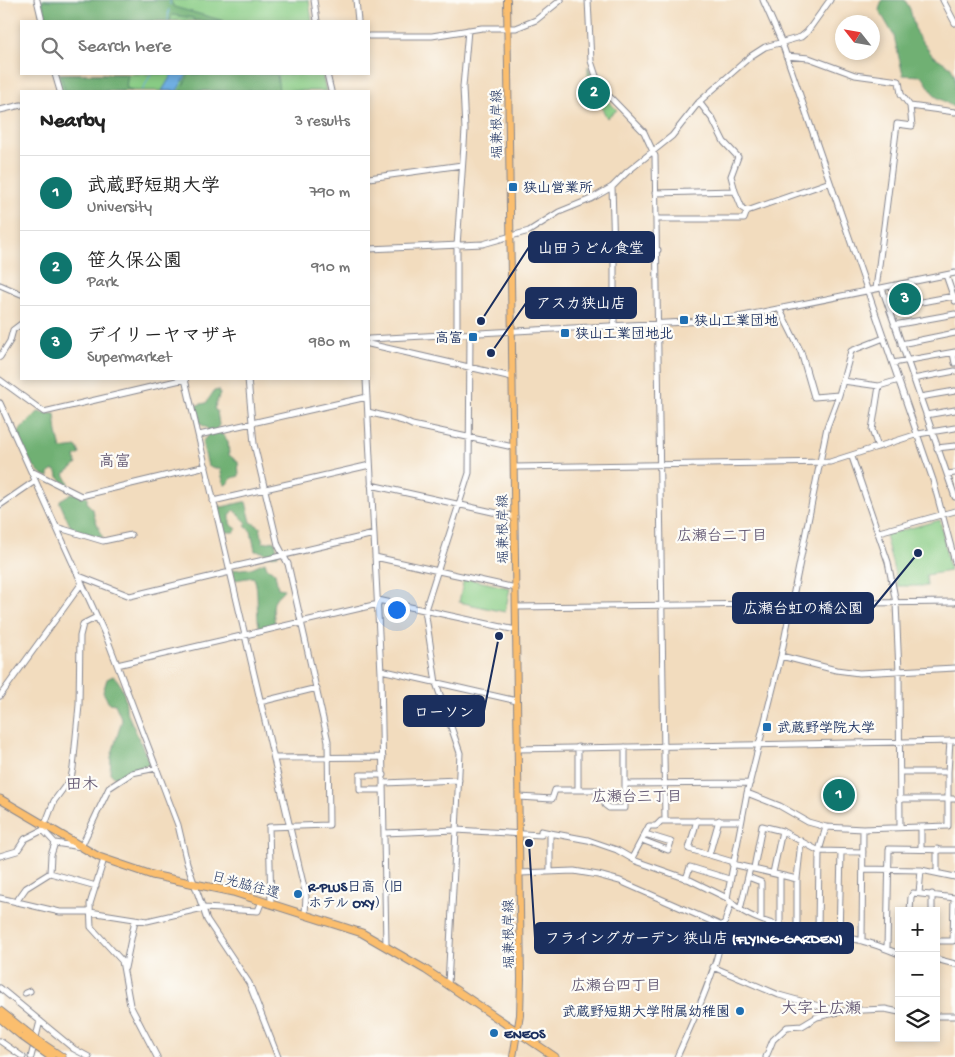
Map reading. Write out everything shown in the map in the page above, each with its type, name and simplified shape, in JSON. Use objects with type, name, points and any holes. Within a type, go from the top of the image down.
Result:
[{"type":"highway","name":"日光脇往還","points":[[0,799],[44,828],[104,859],[152,876],[271,903],[344,926],[386,945],[555,1057]]},
{"type":"highway","points":[[0,1011],[24,1034]]},
{"type":"highway","points":[[0,1018],[38,1044],[62,1057]]},
{"type":"highway","points":[[38,1044],[50,1057]]},
{"type":"main road","name":"堀兼根岸線","points":[[507,0],[522,980],[518,1032],[513,1057]]},
{"type":"street","points":[[37,0],[42,20]]},
{"type":"street","points":[[314,0],[317,20]]},
{"type":"street","points":[[356,0],[358,20]]},
{"type":"street","points":[[370,36],[432,36],[468,30],[508,29],[527,25],[561,0]]},
{"type":"street","points":[[588,0],[591,61],[596,76],[607,94],[644,132],[654,150],[658,250],[658,466],[665,820]]},
{"type":"street","points":[[763,0],[782,43],[918,434],[944,513],[955,562]]},
{"type":"street","points":[[370,249],[483,244],[529,231],[559,212],[591,199],[612,187],[672,136],[699,102],[751,56],[765,47],[801,37],[807,32],[830,0]]},
{"type":"street","points":[[942,0],[955,22]]},
{"type":"street","points":[[457,334],[457,246],[465,130],[463,87],[468,30]]},
{"type":"street","points":[[786,56],[809,58],[855,75],[900,81],[901,94],[910,106],[912,126],[898,124],[879,288],[889,308],[900,344],[954,493]]},
{"type":"street","points":[[55,75],[60,90]]},
{"type":"street","points":[[327,75],[331,90]]},
{"type":"street","points":[[699,102],[713,120],[724,142],[738,157],[731,176],[735,192],[742,208],[746,211]]},
{"type":"street","points":[[0,110],[20,105]]},
{"type":"street","points":[[910,106],[955,112]]},
{"type":"street","points":[[370,178],[462,165]]},
{"type":"street","points":[[746,211],[830,182]]},
{"type":"street","points":[[612,187],[614,326]]},
{"type":"street","points":[[656,193],[735,192]]},
{"type":"street","points":[[657,219],[744,219],[746,211]]},
{"type":"street","points":[[614,248],[658,250]]},
{"type":"street","points":[[370,338],[723,320],[780,310],[955,273]]},
{"type":"street","points":[[889,308],[954,297],[946,275]]},
{"type":"street","points":[[0,285],[20,294]]},
{"type":"street","points":[[780,310],[801,352],[814,397],[839,395]]},
{"type":"street","points":[[894,325],[955,314]]},
{"type":"street","points":[[0,357],[10,341],[13,330],[20,325]]},
{"type":"street","points":[[900,344],[955,333]]},
{"type":"street","points":[[448,985],[459,745],[436,683],[424,610],[469,473],[470,334]]},
{"type":"street","points":[[677,1057],[713,967],[722,933],[721,927],[725,922],[729,901],[730,879],[741,821],[793,604],[827,428],[839,395],[851,351],[884,338]]},
{"type":"street","points":[[370,344],[512,377]]},
{"type":"street","points":[[893,363],[954,353],[955,362]]},
{"type":"street","points":[[913,379],[955,371]]},
{"type":"street","points":[[0,380],[44,412],[181,380]]},
{"type":"street","points":[[185,380],[306,896],[305,914]]},
{"type":"street","points":[[248,380],[254,444],[283,556],[288,564],[328,741],[329,825],[269,827],[271,903]]},
{"type":"street","points":[[366,380],[381,670],[386,945]]},
{"type":"street","points":[[843,381],[879,386],[899,380]]},
{"type":"street","points":[[878,447],[872,430],[879,386]]},
{"type":"street","points":[[920,397],[955,391]]},
{"type":"street","points":[[198,435],[367,396]]},
{"type":"street","points":[[0,403],[79,576],[117,665],[178,826],[194,884],[203,908],[215,934],[249,983],[278,1057]]},
{"type":"street","points":[[926,415],[955,410]]},
{"type":"street","points":[[368,412],[513,447]]},
{"type":"street","points":[[514,467],[820,463],[852,456],[918,434],[955,428]]},
{"type":"street","points":[[938,448],[955,446]]},
{"type":"street","points":[[852,456],[879,532],[888,562],[896,602],[899,672],[900,827]]},
{"type":"street","points":[[214,501],[370,465]]},
{"type":"street","points":[[31,471],[80,496],[206,466]]},
{"type":"street","points":[[947,474],[955,473]]},
{"type":"street","points":[[0,505],[36,481]]},
{"type":"street","points":[[371,485],[515,517]]},
{"type":"street","points":[[879,532],[955,511]]},
{"type":"street","points":[[56,527],[103,541],[131,535]]},
{"type":"street","points":[[79,576],[130,596],[374,534]]},
{"type":"street","points":[[375,557],[516,588]]},
{"type":"street","points":[[0,696],[82,583]]},
{"type":"street","points":[[117,665],[302,622],[378,602],[516,630]]},
{"type":"street","points":[[516,607],[955,602]]},
{"type":"street","points":[[0,856],[17,851],[25,839],[44,828],[54,801],[71,778],[79,705],[80,636],[83,624],[97,617]]},
{"type":"street","points":[[781,656],[836,670],[859,673],[955,668]]},
{"type":"street","points":[[381,670],[517,701]]},
{"type":"street","points":[[260,702],[317,688]]},
{"type":"street","points":[[518,749],[952,741],[948,772],[948,826],[921,828],[826,827],[808,822],[780,806],[747,793]]},
{"type":"street","points":[[578,747],[578,790]]},
{"type":"street","points":[[519,796],[552,798],[555,790],[600,790],[604,793],[605,805],[609,808],[625,808],[625,747]]},
{"type":"street","points":[[274,758],[383,757]]},
{"type":"street","points":[[44,828],[55,844],[81,847],[109,788],[132,773],[156,768]]},
{"type":"street","points":[[900,772],[948,772]]},
{"type":"street","points":[[383,790],[360,790],[360,775],[384,775]]},
{"type":"street","points":[[384,783],[458,780]]},
{"type":"street","points":[[625,784],[750,783]]},
{"type":"street","points":[[899,800],[955,799]]},
{"type":"street","points":[[632,858],[649,826],[656,826],[665,820],[741,821]]},
{"type":"street","points":[[697,820],[689,849],[733,863],[797,879]]},
{"type":"street","points":[[709,855],[719,820]]},
{"type":"street","points":[[740,910],[762,826],[782,832],[819,851],[863,852]]},
{"type":"street","points":[[818,932],[819,851],[826,827]]},
{"type":"street","points":[[862,941],[863,828]]},
{"type":"street","points":[[921,828],[921,849]]},
{"type":"street","points":[[384,833],[456,830],[541,835],[541,831],[603,845],[686,879],[761,920],[862,941],[895,952]]},
{"type":"street","points":[[774,873],[782,832]]},
{"type":"street","points":[[550,833],[550,871]]},
{"type":"street","points":[[642,840],[668,850],[670,842],[645,834]]},
{"type":"street","points":[[797,929],[797,879],[801,841]]},
{"type":"street","points":[[50,874],[51,856],[55,844]]},
{"type":"street","points":[[887,949],[889,849],[955,850]]},
{"type":"street","points":[[937,849],[937,872]]},
{"type":"street","points":[[839,937],[841,852]]},
{"type":"street","points":[[104,859],[90,904],[91,927],[117,955],[125,969]]},
{"type":"street","points":[[686,879],[690,867],[730,879]]},
{"type":"street","points":[[863,869],[921,870],[955,876]]},
{"type":"street","points":[[918,893],[921,870]]},
{"type":"street","points":[[520,873],[550,871],[586,872],[620,881],[721,927]]},
{"type":"street","points":[[16,902],[26,888],[50,874],[96,886]]},
{"type":"street","points":[[780,875],[780,925]]},
{"type":"street","points":[[748,877],[761,882],[761,920]]},
{"type":"street","points":[[910,907],[913,893],[954,898],[953,941],[940,941]]},
{"type":"street","points":[[932,894],[932,907]]},
{"type":"street","points":[[0,898],[60,912],[90,912],[147,921],[203,908],[258,911],[262,901]]},
{"type":"street","points":[[135,920],[125,969],[125,986],[130,1005],[157,1057]]},
{"type":"street","points":[[940,961],[955,964]]},
{"type":"street","points":[[713,967],[780,995],[840,1012]]},
{"type":"street","points":[[0,988],[74,1049],[89,1057]]},
{"type":"street","points":[[766,1057],[773,1040],[787,1027],[802,1026],[817,1017],[840,1012],[885,1009],[895,1011]]},
{"type":"street","points":[[940,1016],[955,1016]]},
{"type":"street","points":[[31,1057],[40,1021]]},
{"type":"street","points":[[0,1041],[23,1057]]},
{"type":"green space","points":[[38,0],[309,0],[312,20],[43,20]]},
{"type":"green space","points":[[42,0],[170,0],[174,7],[220,20],[194,20],[193,18],[172,15],[170,20],[47,20]]},
{"type":"green space","points":[[882,0],[905,0],[910,9],[916,33],[932,55],[951,67],[955,77],[955,108],[935,96],[922,76],[903,75],[894,36],[879,10]]},
{"type":"green space","points":[[588,66],[597,90],[617,110],[607,118],[597,99],[589,99]]},
{"type":"green space","points":[[56,75],[322,75],[326,90],[61,90]]},
{"type":"green space","points":[[60,75],[128,75],[126,87],[130,90],[65,90]]},
{"type":"green space","points":[[188,75],[277,75],[279,90],[181,90]]},
{"type":"green space","points":[[219,390],[220,394],[214,409],[217,411],[219,425],[215,432],[221,433],[228,441],[229,455],[238,462],[239,476],[232,478],[226,485],[224,484],[220,469],[208,466],[202,442],[208,435],[208,429],[198,422],[200,417],[196,409],[197,405],[206,403],[214,391]]},
{"type":"green space","points":[[38,412],[55,414],[61,449],[77,447],[80,454],[75,457],[77,464],[64,474],[69,483],[68,486],[58,477],[57,472],[53,470],[49,473],[49,477],[38,471],[24,451],[19,431]]},
{"type":"green space","points":[[72,493],[87,496],[87,503],[93,509],[103,538],[72,530],[60,500]]},
{"type":"green space","points":[[246,502],[251,522],[260,527],[263,543],[275,541],[278,555],[270,556],[263,552],[255,551],[251,531],[245,526],[247,523],[234,510],[230,515],[230,524],[237,529],[234,532],[223,532],[217,504],[222,507]]},
{"type":"green space","points":[[940,520],[950,571],[926,575],[927,586],[898,586],[885,535]]},
{"type":"green space","points":[[265,562],[267,568],[275,573],[278,588],[284,589],[276,598],[274,604],[275,624],[272,627],[260,629],[255,581],[253,577],[235,580],[232,570],[251,568]]},
{"type":"green space","points":[[464,578],[510,588],[505,612],[459,602]]},
{"type":"green space","points":[[113,676],[121,686],[126,710],[150,764],[134,769],[116,779],[110,773],[111,757],[122,720],[115,704],[109,703],[103,692],[107,679]]},
{"type":"water","points":[[171,75],[186,75],[178,90],[163,90]]},
{"type":"waterway","points":[[170,0],[170,5]]},
{"type":"waterway","points":[[168,20],[169,9]]},
{"type":"waterway","points":[[143,90],[150,75]]},
{"type":"place","name":"笹久保公園","points":[[594,93]]},
{"type":"place","name":"狭山営業所","points":[[513,187]]},
{"type":"place","name":"デイリーヤマザキ","points":[[905,299]]},
{"type":"place","name":"狭山工業団地","points":[[684,320]]},
{"type":"place","name":"山田うどん食堂","points":[[481,321]]},
{"type":"place","name":"狭山工業団地北","points":[[565,333]]},
{"type":"place","name":"高富","points":[[473,337]]},
{"type":"place","name":"アスカ狭山店","points":[[491,353]]},
{"type":"place","name":"広瀬台虹の橋公園","points":[[918,553]]},
{"type":"place","name":"ローソン","points":[[499,636]]},
{"type":"place","name":"武蔵野学院大学","points":[[767,727]]},
{"type":"place","name":"武蔵野短期大学","points":[[839,795]]},
{"type":"place","name":"フライングガーデン 狭山店 (FLYING-GARDEN)","points":[[529,843]]},
{"type":"place","name":"R-PLUS日高（旧 ホテル OXY）","points":[[298,894]]},
{"type":"place","name":"武蔵野短期大学附属幼稚園","points":[[740,1011]]},
{"type":"place","name":"ENEOS","points":[[494,1033]]},
{"type":"district","name":"高富","points":[[115,460]]},
{"type":"district","name":"広瀬台二丁目","points":[[722,535]]},
{"type":"district","name":"田木","points":[[82,783]]},
{"type":"district","name":"広瀬台三丁目","points":[[637,796]]},
{"type":"district","name":"広瀬台四丁目","points":[[616,985]]},
{"type":"district","name":"大字上広瀬","points":[[821,1007]]}]
